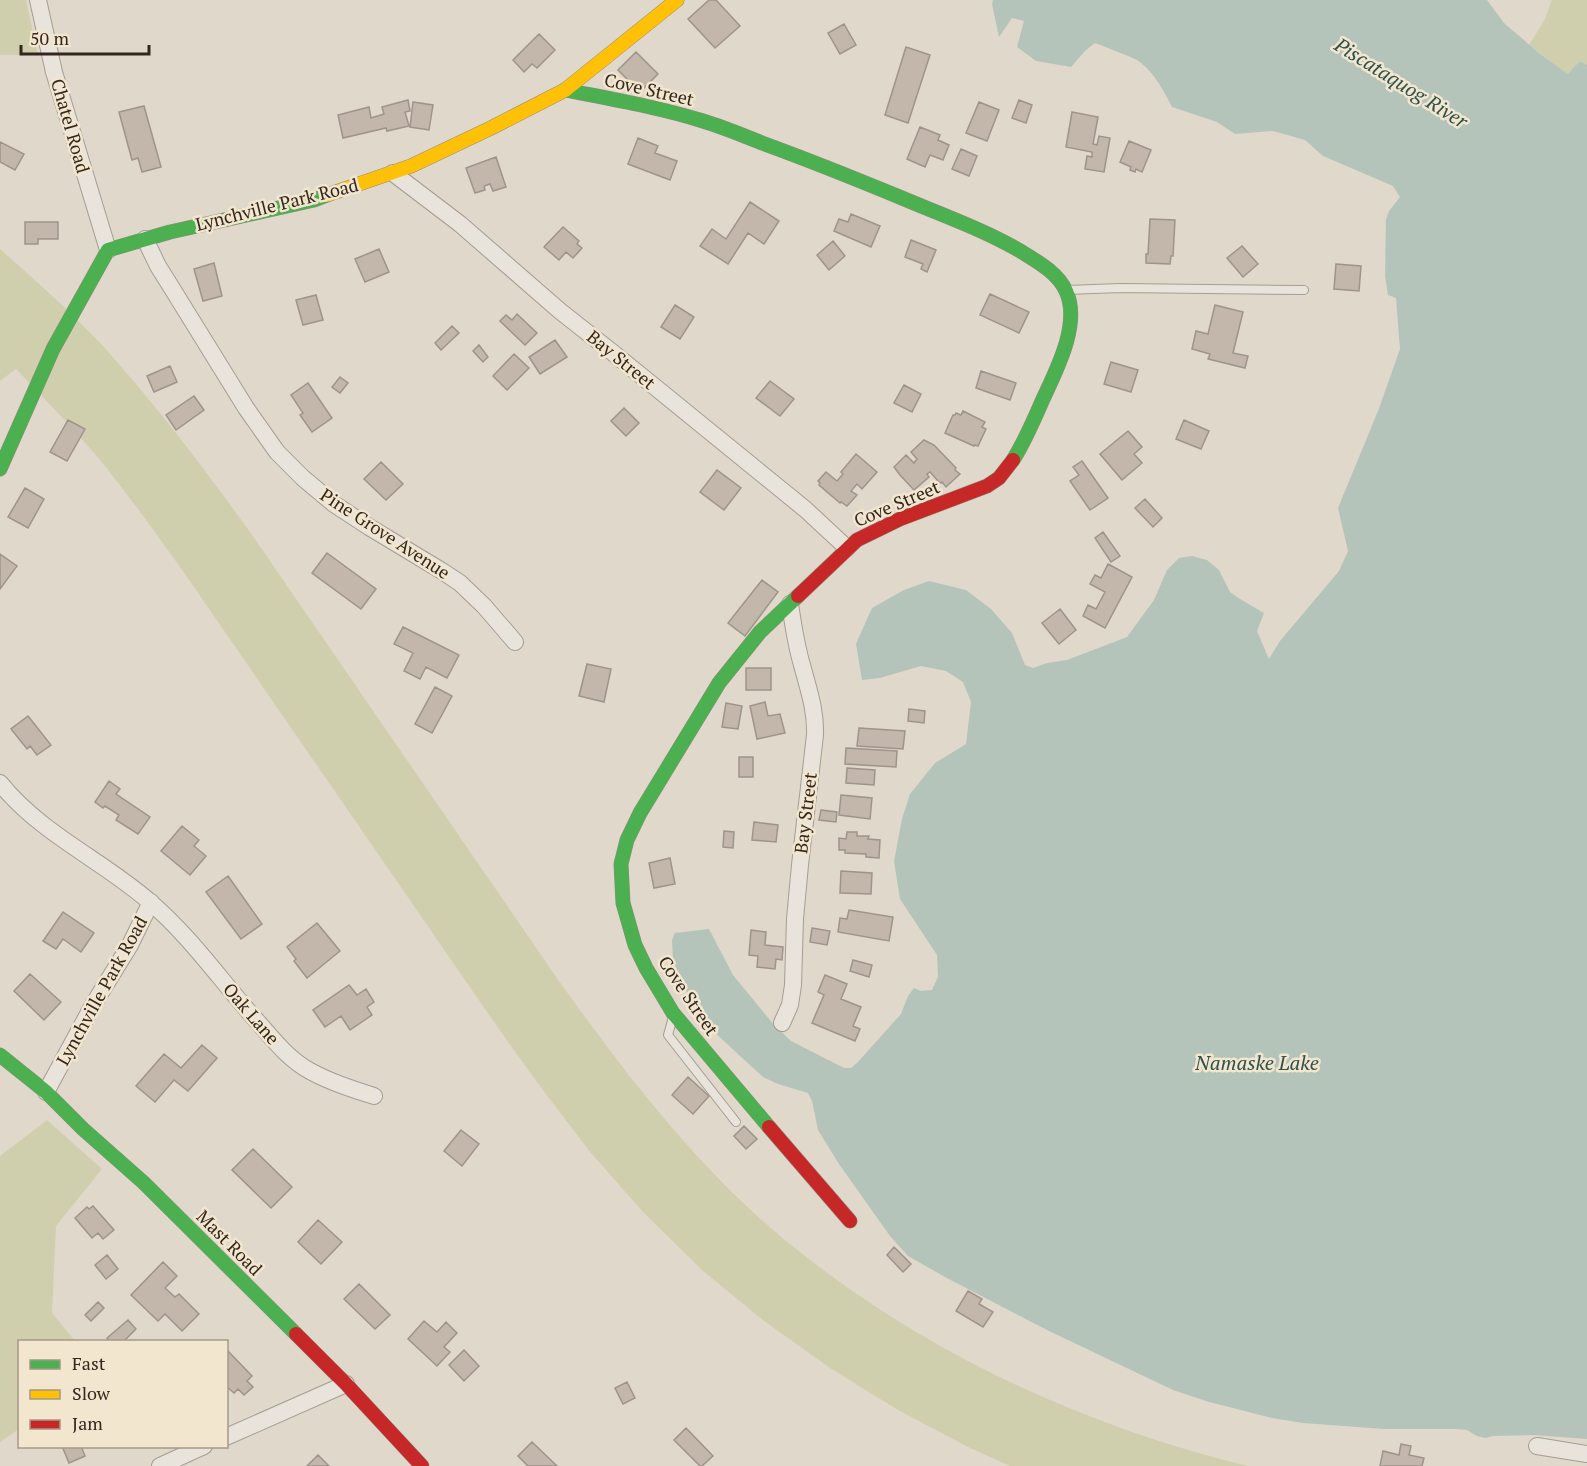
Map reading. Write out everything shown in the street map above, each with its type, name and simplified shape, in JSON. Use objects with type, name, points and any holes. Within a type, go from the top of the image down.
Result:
[{"type":"street","name":"Chatel Road","points":[[38,0],[54,72],[108,250]]},
{"type":"street","name":"Lynchville Park Road","points":[[108,250],[144,239],[314,200],[393,173],[491,128],[566,90],[677,0]]},
{"type":"street","name":"Cove Street","points":[[566,90],[704,121],[858,179],[1007,244],[1051,273],[1066,290],[1070,299],[1072,311],[1068,335],[1048,390],[1022,444],[1002,476],[979,490],[869,532],[847,548],[760,632],[719,683],[640,813],[627,840],[621,864],[623,903],[635,945],[673,1013],[714,1064],[850,1221]]},
{"type":"street","name":"Bay Street","points":[[393,173],[460,224],[560,311],[805,509],[847,548]]},
{"type":"street","name":"Pine Grove Avenue","points":[[144,239],[158,266],[246,408],[277,452],[334,504],[460,583],[484,606],[515,642]]},
{"type":"street","points":[[1,464],[53,349],[108,250]]},
{"type":"street","name":"Bay Street","points":[[783,1023],[790,1005],[793,985],[795,919],[815,735],[813,707],[801,664],[790,604]]},
{"type":"street","name":"Lynchville Park Road","points":[[0,783],[24,809],[46,827],[76,850],[118,875],[151,902],[130,945],[93,1005],[46,1092]]},
{"type":"street","name":"Oak Lane","points":[[151,902],[198,950],[235,997],[294,1060],[309,1071],[331,1081],[374,1096]]},
{"type":"street","name":"Mast Road","points":[[0,1055],[46,1092],[144,1183],[346,1384],[422,1466]]},
{"type":"street","points":[[228,1436],[346,1384]]},
{"type":"street","points":[[1537,1446],[1587,1454]]},
{"type":"street","points":[[160,1466],[200,1448]]},
{"type":"lane","points":[[1066,290],[1121,288],[1304,290]]},
{"type":"lane","points":[[673,1013],[668,1035],[736,1122]]},
{"type":"green space","points":[[0,0],[26,0],[38,55],[0,55]]},
{"type":"green space","points":[[1552,0],[1587,0],[1587,65],[1580,61],[1569,75],[1529,45],[1544,21]]},
{"type":"green space","points":[[0,249],[103,346],[179,437],[250,532],[581,1012],[650,1102],[727,1187],[807,1258],[864,1299],[923,1336],[985,1370],[1049,1400],[1115,1426],[1181,1448],[1248,1466],[1010,1466],[898,1410],[830,1368],[764,1321],[702,1270],[644,1213],[591,1153],[542,1089],[187,577],[107,469],[76,432],[16,369],[0,381]]},
{"type":"green space","points":[[47,1120],[102,1169],[56,1226],[52,1313],[74,1340],[18,1340],[18,1430],[0,1442],[0,1156]]},
{"type":"water","name":"Namaske Lake","points":[[993,0],[1487,0],[1504,23],[1568,74],[1580,61],[1587,65],[1587,1439],[1534,1435],[1485,1438],[1467,1430],[1384,1429],[1303,1423],[1272,1418],[1173,1390],[1047,1330],[908,1256],[890,1236],[818,1130],[808,1093],[763,1077],[713,1031],[683,987],[673,960],[672,940],[675,933],[709,929],[733,975],[774,1025],[791,1041],[844,1068],[851,1068],[857,1063],[901,1014],[914,988],[921,991],[932,990],[938,977],[937,955],[900,899],[894,861],[902,819],[910,794],[935,763],[966,744],[971,702],[963,682],[946,671],[921,666],[880,678],[862,680],[856,644],[872,608],[904,590],[929,581],[966,590],[991,609],[1012,633],[1025,665],[1033,668],[1067,660],[1127,637],[1154,600],[1167,570],[1179,558],[1192,556],[1207,560],[1219,570],[1230,592],[1264,613],[1257,631],[1269,659],[1280,641],[1339,571],[1348,551],[1338,508],[1378,411],[1400,349],[1396,298],[1388,295],[1385,276],[1386,219],[1400,197],[1393,186],[1323,156],[1305,140],[1273,131],[1235,134],[1217,122],[1172,107],[1157,80],[1141,63],[1095,43],[1071,67],[1036,61],[1017,47],[1024,21],[1012,18],[999,37]]},
{"type":"building","points":[[709,0],[716,0],[740,26],[715,48],[688,19]]},
{"type":"building","points":[[844,24],[856,45],[840,54],[828,33]]},
{"type":"building","points":[[539,34],[555,50],[537,68],[532,64],[524,72],[513,60]]},
{"type":"building","points":[[906,47],[930,55],[908,123],[885,115]]},
{"type":"building","points":[[636,52],[658,74],[640,92],[618,70]]},
{"type":"building","points":[[408,100],[410,111],[405,112],[409,126],[387,131],[386,128],[343,138],[338,115],[369,107],[371,118],[384,114],[382,107]]},
{"type":"building","points":[[1019,100],[1032,105],[1026,123],[1012,118]]},
{"type":"building","points":[[413,102],[433,105],[429,130],[410,127]]},
{"type":"building","points":[[979,102],[999,110],[987,141],[966,133]]},
{"type":"building","points":[[144,106],[161,167],[142,172],[138,158],[132,160],[119,112]]},
{"type":"building","points":[[1072,112],[1098,117],[1093,144],[1097,145],[1099,136],[1110,138],[1104,172],[1085,169],[1087,156],[1092,157],[1092,152],[1066,147]]},
{"type":"building","points":[[920,127],[940,135],[938,140],[949,145],[943,160],[930,155],[925,167],[907,159]]},
{"type":"building","points":[[638,138],[658,146],[655,153],[677,161],[670,180],[628,164]]},
{"type":"building","points":[[1129,141],[1151,150],[1142,172],[1136,169],[1135,172],[1130,170],[1131,167],[1120,162]]},
{"type":"building","points":[[0,142],[24,154],[15,170],[0,162]]},
{"type":"building","points":[[961,149],[977,156],[969,176],[952,169]]},
{"type":"building","points":[[496,157],[506,187],[493,191],[490,184],[484,186],[485,190],[475,193],[466,168]]},
{"type":"building","points":[[750,202],[779,221],[764,244],[748,233],[728,264],[700,246],[712,229],[726,239]]},
{"type":"building","points":[[851,214],[880,226],[871,247],[834,231],[839,219],[848,222]]},
{"type":"building","points":[[1150,219],[1175,220],[1173,256],[1171,256],[1170,264],[1146,263]]},
{"type":"building","points":[[25,222],[58,222],[58,239],[38,239],[38,244],[25,244]]},
{"type":"building","points":[[563,227],[579,241],[577,244],[582,248],[573,258],[566,252],[559,260],[544,247]]},
{"type":"building","points":[[911,240],[936,250],[927,272],[921,269],[923,264],[905,257]]},
{"type":"building","points":[[833,241],[845,256],[829,270],[817,255]]},
{"type":"building","points":[[1242,246],[1258,264],[1243,277],[1227,258]]},
{"type":"building","points":[[379,249],[389,272],[365,282],[355,259]]},
{"type":"building","points":[[214,263],[222,296],[203,301],[194,269]]},
{"type":"building","points":[[1336,264],[1361,266],[1359,291],[1334,289]]},
{"type":"building","points":[[990,294],[1029,312],[1019,333],[980,315]]},
{"type":"building","points":[[316,295],[323,320],[303,325],[296,300]]},
{"type":"building","points":[[675,305],[694,317],[680,339],[661,327]]},
{"type":"building","points":[[1215,305],[1243,312],[1233,353],[1248,356],[1245,368],[1208,359],[1210,354],[1192,349],[1196,331],[1208,334]]},
{"type":"building","points":[[517,314],[537,333],[525,345],[500,321],[506,315],[512,320]]},
{"type":"building","points":[[452,326],[459,333],[441,350],[435,343]]},
{"type":"building","points":[[555,340],[567,357],[540,374],[529,357]]},
{"type":"building","points":[[479,345],[488,357],[483,362],[473,351]]},
{"type":"building","points":[[514,354],[529,368],[507,390],[493,376]]},
{"type":"building","points":[[1111,362],[1138,370],[1131,392],[1104,384]]},
{"type":"building","points":[[170,366],[177,382],[154,392],[147,376]]},
{"type":"building","points":[[981,371],[1016,383],[1010,400],[976,388]]},
{"type":"building","points":[[340,377],[348,383],[340,393],[332,387]]},
{"type":"building","points":[[770,381],[794,399],[780,416],[756,398]]},
{"type":"building","points":[[308,383],[332,418],[312,432],[300,415],[303,413],[291,395]]},
{"type":"building","points":[[904,385],[921,394],[912,412],[894,403]]},
{"type":"building","points":[[194,396],[204,410],[176,430],[166,415]]},
{"type":"building","points":[[624,408],[639,423],[626,436],[611,421]]},
{"type":"building","points":[[963,411],[985,422],[982,427],[986,429],[978,446],[945,433],[953,415],[956,413],[961,415]]},
{"type":"building","points":[[68,420],[85,429],[67,461],[50,452]]},
{"type":"building","points":[[1184,420],[1209,431],[1201,449],[1176,439]]},
{"type":"building","points":[[1128,431],[1142,447],[1134,454],[1142,463],[1122,480],[1100,454]]},
{"type":"building","points":[[924,440],[934,445],[960,474],[946,487],[930,472],[927,474],[929,477],[914,490],[894,467],[906,455],[914,463],[917,459],[911,452]]},
{"type":"building","points":[[856,454],[877,472],[862,489],[857,484],[851,491],[857,495],[847,506],[840,503],[819,485],[818,481],[826,472],[837,481],[843,474],[841,472]]},
{"type":"building","points":[[1082,461],[1108,498],[1090,510],[1070,481],[1079,475],[1073,467]]},
{"type":"building","points":[[381,462],[403,484],[386,500],[364,479]]},
{"type":"building","points":[[717,470],[741,488],[724,510],[700,492]]},
{"type":"building","points":[[25,488],[44,499],[28,528],[8,517]]},
{"type":"building","points":[[1145,499],[1162,518],[1153,527],[1135,508]]},
{"type":"building","points":[[1103,532],[1120,556],[1111,562],[1095,538]]},
{"type":"building","points":[[327,553],[376,589],[361,609],[312,573]]},
{"type":"building","points":[[0,554],[17,566],[0,589]]},
{"type":"building","points":[[1108,564],[1132,577],[1105,628],[1083,616],[1088,605],[1096,609],[1105,592],[1090,584],[1095,575],[1101,578]]},
{"type":"building","points":[[762,580],[778,592],[745,636],[728,623]]},
{"type":"building","points":[[1060,609],[1076,630],[1059,644],[1042,623]]},
{"type":"building","points":[[403,627],[459,655],[447,678],[426,667],[420,679],[404,671],[413,653],[394,644]]},
{"type":"building","points":[[587,664],[611,669],[604,702],[579,696]]},
{"type":"building","points":[[746,668],[771,668],[771,690],[746,690]]},
{"type":"building","points":[[435,687],[452,696],[432,733],[415,724]]},
{"type":"building","points":[[765,702],[768,716],[780,714],[785,733],[757,739],[750,706]]},
{"type":"building","points":[[726,703],[742,706],[738,729],[722,727]]},
{"type":"building","points":[[909,709],[925,711],[924,723],[908,721]]},
{"type":"building","points":[[28,716],[51,745],[37,755],[30,746],[27,749],[11,729]]},
{"type":"building","points":[[859,728],[905,731],[903,749],[857,746]]},
{"type":"building","points":[[846,748],[897,751],[896,767],[845,764]]},
{"type":"building","points":[[739,757],[753,757],[753,777],[739,777]]},
{"type":"building","points":[[847,768],[875,770],[874,785],[846,783]]},
{"type":"building","points":[[109,781],[120,789],[116,794],[150,817],[138,834],[116,820],[119,815],[95,802]]},
{"type":"building","points":[[841,795],[872,798],[870,819],[839,815]]},
{"type":"building","points":[[821,810],[837,812],[836,822],[819,820]]},
{"type":"building","points":[[754,822],[778,825],[776,842],[752,840]]},
{"type":"building","points":[[182,826],[199,840],[194,846],[206,856],[190,875],[161,851]]},
{"type":"building","points":[[724,831],[734,832],[733,848],[723,847]]},
{"type":"building","points":[[847,832],[857,832],[857,836],[869,836],[868,839],[880,840],[879,858],[839,850],[839,838],[846,839]]},
{"type":"building","points":[[670,858],[675,884],[654,888],[649,863]]},
{"type":"building","points":[[841,871],[872,873],[871,894],[840,893]]},
{"type":"building","points":[[228,876],[262,924],[241,939],[206,892]]},
{"type":"building","points":[[849,910],[893,917],[889,941],[838,932],[840,918],[847,919]]},
{"type":"building","points":[[63,912],[94,933],[81,952],[63,939],[56,949],[43,941]]},
{"type":"building","points":[[317,923],[340,951],[307,978],[287,947]]},
{"type":"building","points":[[812,928],[830,931],[827,945],[810,942]]},
{"type":"building","points":[[751,930],[766,932],[765,945],[783,947],[782,960],[776,959],[775,969],[757,967],[758,956],[749,955]]},
{"type":"building","points":[[853,960],[872,965],[869,977],[850,971]]},
{"type":"building","points":[[30,974],[61,1002],[44,1020],[14,991]]},
{"type":"building","points":[[825,975],[847,984],[841,999],[861,1007],[853,1026],[860,1029],[855,1041],[812,1023],[824,995],[818,992]]},
{"type":"building","points":[[349,985],[357,995],[366,989],[374,1002],[367,1007],[372,1015],[350,1030],[341,1016],[325,1027],[313,1010]]},
{"type":"building","points":[[202,1045],[217,1058],[188,1091],[174,1080],[155,1102],[136,1086],[164,1054],[181,1068]]},
{"type":"building","points":[[688,1077],[709,1096],[693,1114],[672,1095]]},
{"type":"building","points":[[744,1126],[757,1139],[746,1149],[734,1136]]},
{"type":"building","points":[[461,1130],[479,1144],[462,1166],[444,1151]]},
{"type":"building","points":[[253,1149],[292,1187],[271,1208],[232,1170]]},
{"type":"building","points":[[93,1206],[114,1230],[103,1239],[98,1233],[92,1238],[75,1218],[87,1207],[89,1209]]},
{"type":"building","points":[[318,1220],[342,1242],[321,1264],[298,1242]]},
{"type":"building","points":[[894,1247],[911,1264],[903,1272],[887,1255]]},
{"type":"building","points":[[107,1255],[118,1269],[106,1279],[95,1265]]},
{"type":"building","points":[[163,1262],[177,1276],[165,1288],[175,1297],[179,1294],[199,1314],[182,1331],[165,1314],[158,1321],[131,1295]]},
{"type":"building","points":[[359,1284],[390,1315],[375,1329],[344,1299]]},
{"type":"building","points":[[968,1291],[982,1299],[979,1304],[993,1312],[983,1327],[956,1311]]},
{"type":"building","points":[[98,1302],[104,1308],[91,1321],[85,1315]]},
{"type":"building","points":[[128,1320],[136,1329],[125,1340],[108,1340],[107,1338]]},
{"type":"building","points":[[424,1321],[437,1332],[446,1322],[457,1333],[444,1347],[450,1352],[437,1366],[408,1339]]},
{"type":"building","points":[[464,1350],[479,1366],[464,1381],[449,1365]]},
{"type":"building","points":[[228,1351],[252,1376],[247,1381],[253,1387],[244,1395],[238,1389],[234,1393],[228,1388]]},
{"type":"building","points":[[627,1382],[635,1398],[623,1404],[615,1388]]},
{"type":"building","points":[[686,1428],[713,1456],[702,1466],[674,1440]]},
{"type":"building","points":[[532,1442],[557,1466],[528,1466],[518,1456]]},
{"type":"building","points":[[1401,1444],[1411,1446],[1409,1455],[1424,1458],[1422,1466],[1380,1466],[1383,1451],[1399,1455]]},
{"type":"building","points":[[63,1448],[82,1448],[85,1456],[69,1463]]},
{"type":"building","points":[[318,1455],[329,1466],[307,1466]]},
{"type":"traffic: fast","points":[[565,90],[669,112],[725,128],[978,230],[1008,244],[1047,268],[1066,291],[1071,317],[1069,331],[1055,374],[1013,460]]},
{"type":"traffic: fast","points":[[0,469],[53,349],[108,250],[170,232],[314,200],[327,195]]},
{"type":"traffic: fast","points":[[769,1127],[673,1013],[646,968],[635,945],[623,903],[621,864],[627,840],[640,813],[719,683],[760,632],[798,596]]},
{"type":"traffic: fast","points":[[0,1055],[46,1092],[83,1129],[144,1183],[296,1334]]},
{"type":"traffic: slow","points":[[327,195],[411,166],[565,90],[677,0]]},
{"type":"traffic: jam","points":[[798,596],[857,540],[900,519],[987,486],[999,478],[1013,460]]},
{"type":"traffic: jam","points":[[769,1127],[850,1221]]},
{"type":"traffic: jam","points":[[296,1334],[422,1466]]},
{"type":"water label","name":"Piscataquog River","points":[[1401,83]]}]
